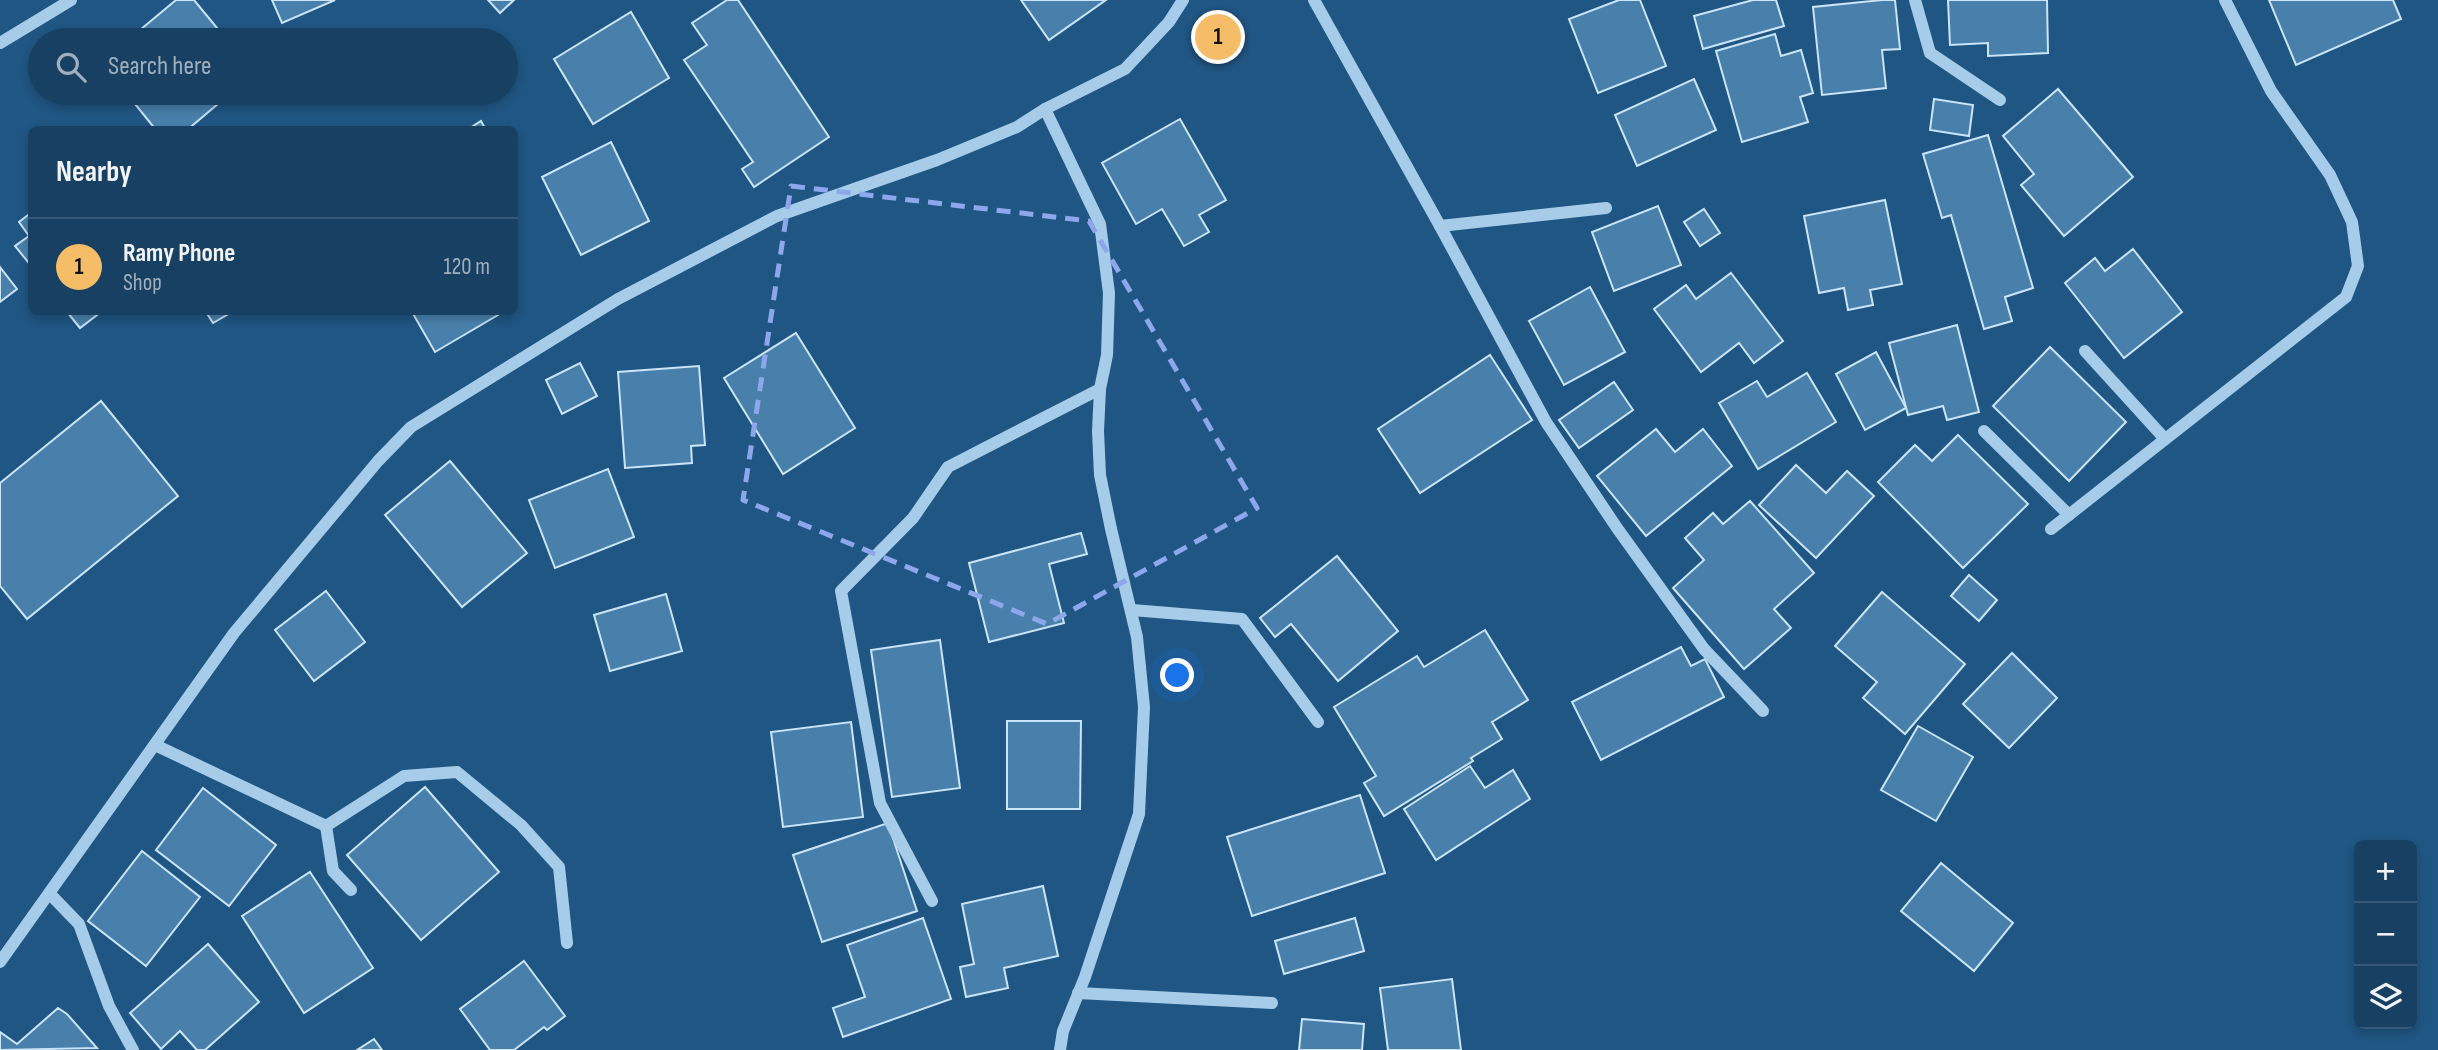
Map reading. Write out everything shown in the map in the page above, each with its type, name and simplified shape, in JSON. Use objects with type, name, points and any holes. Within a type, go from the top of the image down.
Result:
[{"type":"street","points":[[0,43],[71,0]]},
{"type":"street","points":[[0,962],[234,633],[378,461],[411,426],[618,299],[777,216],[937,160],[1017,127],[1045,109],[1125,69],[1169,22],[1184,0]]},
{"type":"street","points":[[1314,0],[1546,422],[1617,528],[1704,649],[1763,711]]},
{"type":"street","points":[[1915,0],[1930,53],[2000,100]]},
{"type":"street","points":[[2051,528],[2346,297],[2358,266],[2352,222],[2330,175],[2271,91],[2225,0]]},
{"type":"street","points":[[1045,109],[1077,181],[1100,224],[1109,293],[1107,355],[1100,389],[1100,475],[1132,610],[1144,707],[1139,814],[1063,1031],[1060,1050]]},
{"type":"street","points":[[1440,226],[1606,208]]},
{"type":"street","points":[[2085,351],[2165,439]]},
{"type":"street","points":[[933,901],[880,803],[841,591],[913,518],[948,467],[1100,389]]},
{"type":"street","points":[[1984,431],[2069,515]]},
{"type":"street","points":[[1132,610],[1242,619],[1318,722]]},
{"type":"street","points":[[155,745],[326,826]]},
{"type":"street","points":[[326,826],[404,776],[457,772],[521,825],[559,867],[568,943]]},
{"type":"street","points":[[326,826],[333,871],[351,890]]},
{"type":"street","points":[[50,894],[79,924],[109,1006],[133,1050]]},
{"type":"street","points":[[1078,993],[1272,1003]]},
{"type":"highlighted area","points":[[791,186],[1089,221],[1257,508],[1047,624],[743,500]]},
{"type":"building","points":[[176,0],[194,0],[217,28],[142,28]]},
{"type":"building","points":[[272,0],[335,0],[282,23]]},
{"type":"building","points":[[488,0],[514,0],[500,13]]},
{"type":"building","points":[[727,0],[738,0],[829,137],[754,187],[742,169],[753,162],[684,60],[707,45],[692,23]]},
{"type":"building","points":[[1021,0],[1106,0],[1049,40]]},
{"type":"building","points":[[1619,0],[1640,0],[1666,66],[1598,93],[1569,19]]},
{"type":"building","points":[[1753,0],[1776,0],[1784,26],[1703,49],[1694,16]]},
{"type":"building","points":[[1895,0],[1900,49],[1882,50],[1886,88],[1822,95],[1813,7]]},
{"type":"building","points":[[1948,0],[2047,0],[2048,53],[1988,56],[1988,43],[1950,45]]},
{"type":"building","points":[[2269,0],[2393,0],[2401,19],[2296,65]]},
{"type":"building","points":[[631,12],[669,78],[593,124],[554,59]]},
{"type":"building","points":[[1775,34],[1781,56],[1801,50],[1813,93],[1800,97],[1808,122],[1742,142],[1716,51]]},
{"type":"building","points":[[1694,79],[1716,130],[1637,166],[1615,115]]},
{"type":"building","points":[[2058,89],[2133,177],[2064,236],[2021,185],[2034,174],[2003,136]]},
{"type":"building","points":[[1934,99],[1973,105],[1969,136],[1930,130]]},
{"type":"building","points":[[136,105],[217,105],[192,126],[153,126]]},
{"type":"building","points":[[1180,119],[1226,200],[1199,215],[1209,232],[1184,246],[1162,209],[1136,224],[1102,163]]},
{"type":"building","points":[[1988,135],[2033,288],[2005,297],[2012,321],[1984,329],[1951,215],[1942,218],[1923,154]]},
{"type":"building","points":[[611,142],[649,221],[581,255],[542,177]]},
{"type":"building","points":[[1885,200],[1902,284],[1870,290],[1873,305],[1848,310],[1844,288],[1819,293],[1804,216]]},
{"type":"building","points":[[1658,206],[1681,265],[1614,291],[1592,232]]},
{"type":"building","points":[[1704,209],[1720,233],[1700,246],[1684,222]]},
{"type":"building","points":[[28,215],[28,235],[19,222]]},
{"type":"building","points":[[28,237],[28,262],[15,246]]},
{"type":"building","points":[[2133,249],[2182,312],[2124,358],[2065,283],[2095,258],[2105,271]]},
{"type":"building","points":[[0,267],[17,289],[0,302]]},
{"type":"building","points":[[1731,273],[1783,341],[1754,363],[1739,343],[1701,372],[1654,309],[1686,285],[1696,299]]},
{"type":"building","points":[[1590,287],[1625,352],[1564,385],[1529,321]]},
{"type":"building","points":[[69,315],[97,315],[80,328]]},
{"type":"building","points":[[208,315],[227,315],[213,323]]},
{"type":"building","points":[[414,315],[498,315],[435,352]]},
{"type":"building","points":[[1957,325],[1979,412],[1947,420],[1943,406],[1908,415],[1889,343]]},
{"type":"building","points":[[796,333],[855,428],[783,474],[724,378]]},
{"type":"building","points":[[2050,347],[2126,422],[2069,481],[1993,406]]},
{"type":"building","points":[[1876,352],[1906,408],[1865,430],[1836,374]]},
{"type":"building","points":[[1490,355],[1532,420],[1420,493],[1378,429]]},
{"type":"building","points":[[580,363],[597,396],[562,414],[546,380]]},
{"type":"building","points":[[699,366],[705,445],[691,446],[692,463],[625,468],[618,372]]},
{"type":"building","points":[[1807,373],[1836,422],[1758,469],[1719,403],[1757,381],[1767,397]]},
{"type":"building","points":[[1614,382],[1633,410],[1579,448],[1559,420]]},
{"type":"building","points":[[101,401],[178,496],[27,619],[0,586],[0,483]]},
{"type":"building","points":[[1656,429],[1675,452],[1703,429],[1732,466],[1646,536],[1597,476]]},
{"type":"building","points":[[1958,435],[2028,504],[1963,568],[1878,482],[1915,445],[1932,461]]},
{"type":"building","points":[[450,461],[527,553],[462,607],[385,515]]},
{"type":"building","points":[[1796,465],[1826,493],[1847,471],[1874,496],[1816,558],[1759,505]]},
{"type":"building","points":[[608,469],[634,537],[555,568],[529,500]]},
{"type":"building","points":[[1750,501],[1814,573],[1774,609],[1791,628],[1744,669],[1673,588],[1704,560],[1685,538],[1713,513],[1723,524]]},
{"type":"building","points":[[1081,533],[1087,554],[1049,564],[1064,623],[989,642],[969,563]]},
{"type":"building","points":[[1337,556],[1398,631],[1338,681],[1291,624],[1275,637],[1260,618]]},
{"type":"building","points":[[1969,575],[1997,600],[1979,621],[1951,596]]},
{"type":"building","points":[[326,591],[365,642],[314,681],[275,630]]},
{"type":"building","points":[[1882,592],[1965,664],[1905,734],[1863,698],[1877,682],[1835,646]]},
{"type":"building","points":[[666,594],[682,651],[610,671],[594,615]]},
{"type":"building","points":[[1485,630],[1528,700],[1492,722],[1502,739],[1471,758],[1473,761],[1384,816],[1364,783],[1376,776],[1334,707],[1417,656],[1424,667]]},
{"type":"building","points":[[940,640],[960,788],[892,797],[871,650]]},
{"type":"building","points":[[1681,647],[1691,666],[1705,659],[1724,697],[1601,760],[1572,702]]},
{"type":"building","points":[[2012,653],[2057,698],[2009,748],[1963,704]]},
{"type":"building","points":[[1007,721],[1081,721],[1080,809],[1007,809]]},
{"type":"building","points":[[851,722],[863,817],[783,827],[771,732]]},
{"type":"building","points":[[1918,726],[1973,757],[1936,821],[1881,790]]},
{"type":"building","points":[[1470,766],[1485,788],[1513,770],[1530,799],[1436,860],[1404,809]]},
{"type":"building","points":[[425,787],[499,872],[421,940],[347,855]]},
{"type":"building","points":[[203,788],[276,845],[229,906],[156,850]]},
{"type":"building","points":[[1360,795],[1385,873],[1252,916],[1227,837]]},
{"type":"building","points":[[888,823],[917,911],[822,942],[793,855]]},
{"type":"building","points":[[142,851],[200,897],[146,966],[88,921]]},
{"type":"building","points":[[1941,863],[2013,923],[1974,971],[1901,911]]},
{"type":"building","points":[[310,872],[373,968],[304,1013],[242,916]]},
{"type":"building","points":[[1043,886],[1058,956],[1004,968],[1008,988],[966,997],[960,967],[974,964],[962,904]]},
{"type":"building","points":[[923,918],[951,999],[843,1037],[833,1008],[865,997],[847,945]]},
{"type":"building","points":[[1355,918],[1364,951],[1284,974],[1275,941]]},
{"type":"building","points":[[208,944],[259,1002],[205,1050],[197,1050],[180,1031],[161,1049],[130,1013]]},
{"type":"building","points":[[524,961],[565,1016],[547,1030],[544,1027],[514,1050],[490,1050],[460,1009]]},
{"type":"building","points":[[1452,979],[1461,1050],[1388,1050],[1380,988]]},
{"type":"building","points":[[58,1008],[67,1014],[97,1048],[0,1050],[0,1032],[17,1044]]},
{"type":"building","points":[[1302,1019],[1364,1024],[1362,1050],[1299,1050]]},
{"type":"building","points":[[374,1039],[382,1050],[357,1050]]},
{"type":"place","name":"Ramy Phone","points":[[1218,37]]}]
